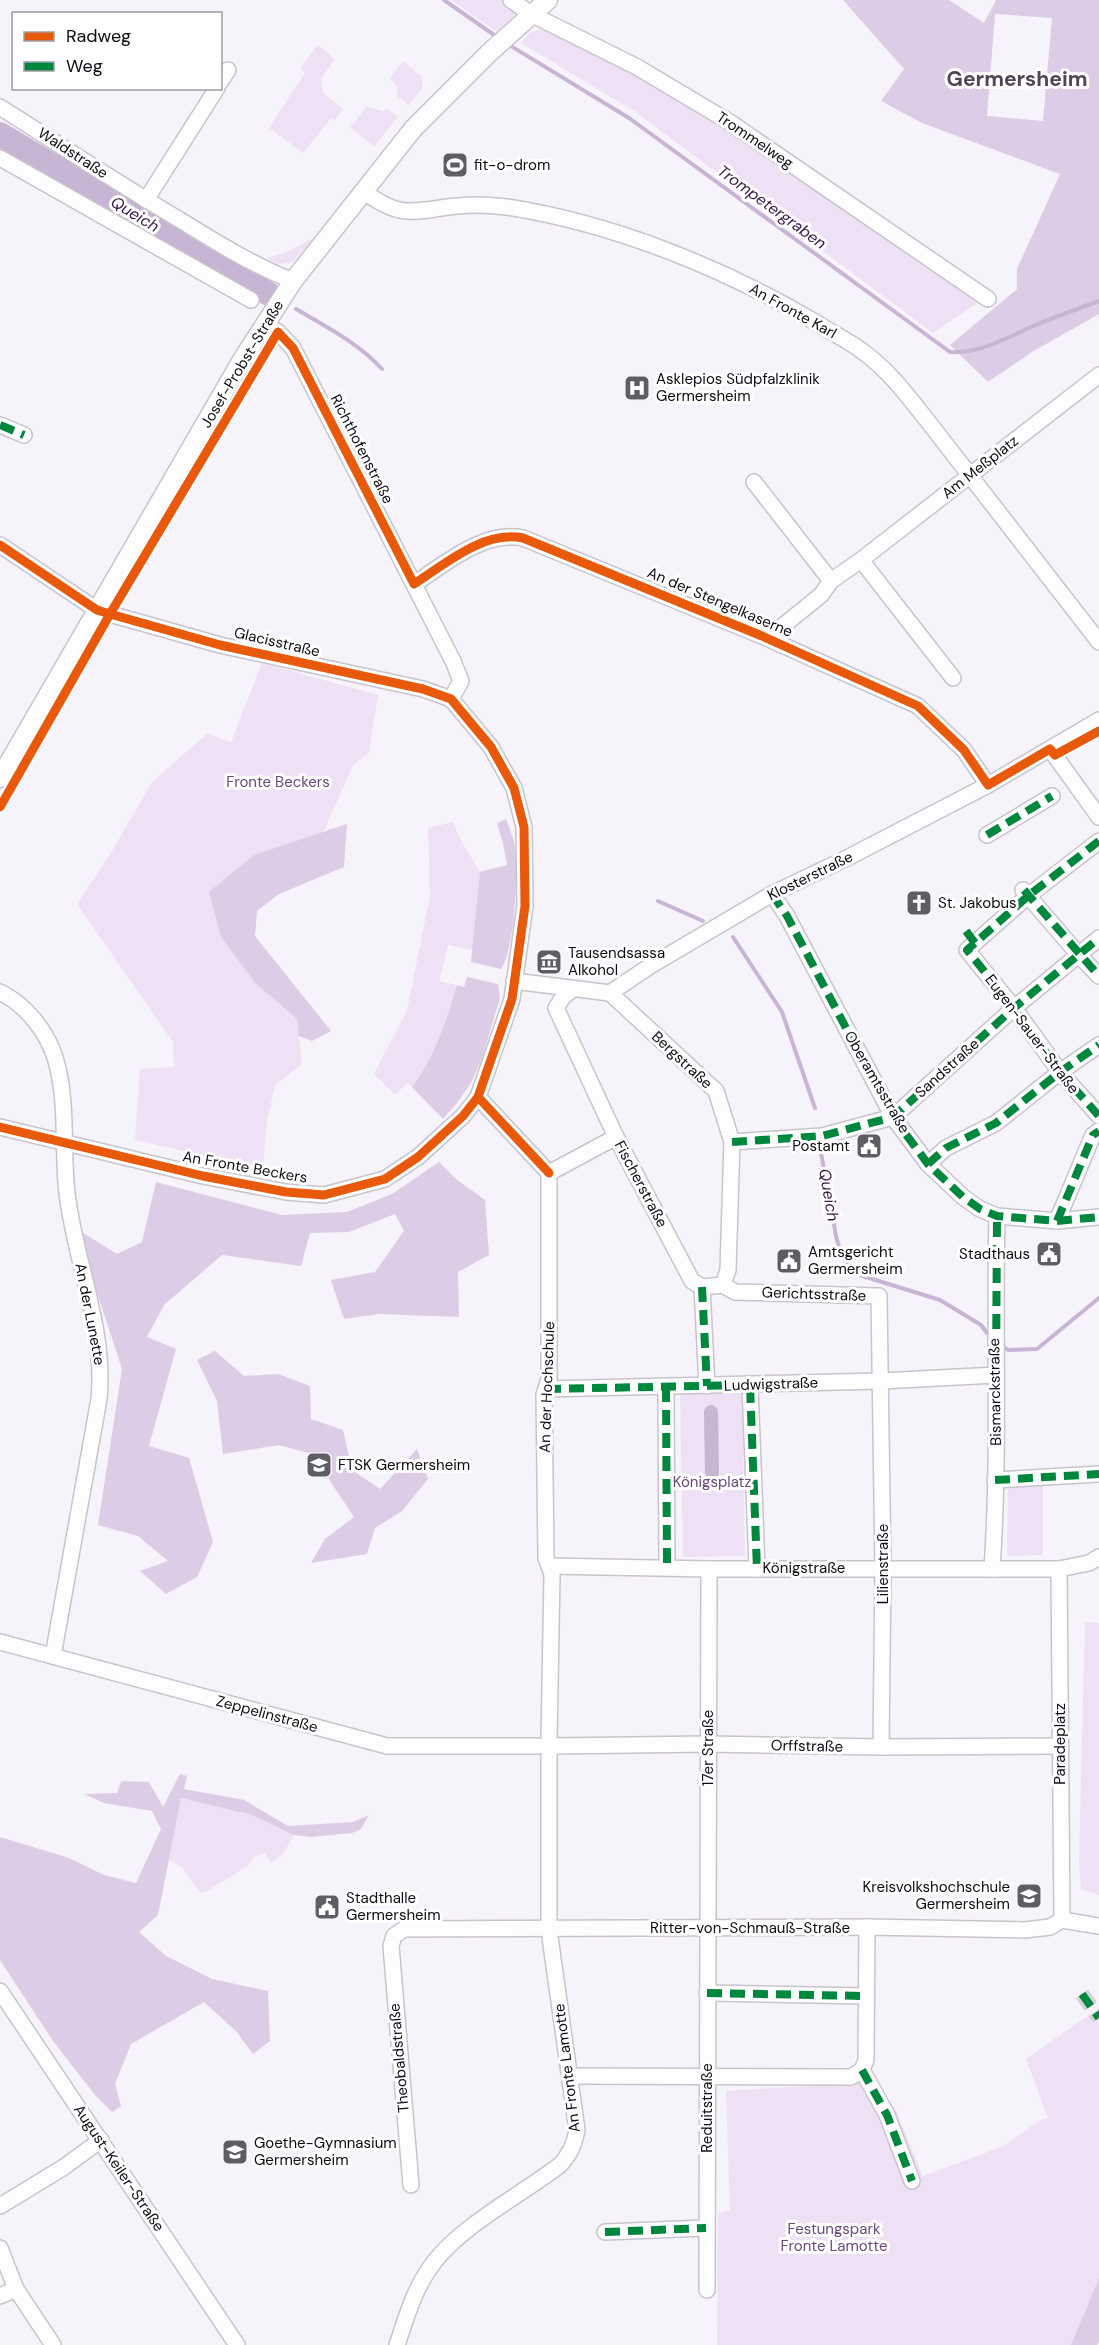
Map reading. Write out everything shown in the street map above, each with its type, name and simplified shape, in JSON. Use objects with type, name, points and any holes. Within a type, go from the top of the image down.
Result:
[{"type":"main road","name":"Josef-Probst-Straße","points":[[0,778],[264,323],[293,281],[413,129],[513,30],[548,0]]},
{"type":"street","name":"Trommelweg","points":[[511,0],[531,14],[637,66],[731,123],[988,299]]},
{"type":"street","points":[[146,200],[216,90]]},
{"type":"street","name":"Waldstraße","points":[[0,107],[146,200],[262,269],[293,281]]},
{"type":"street","points":[[0,158],[251,300]]},
{"type":"street","name":"An Fronte Karl","points":[[363,191],[386,205],[406,211],[478,205],[496,206],[544,213],[621,236],[697,262],[744,284],[797,311],[864,351],[903,391],[1099,642]]},
{"type":"street","name":"Richthofenstraße","points":[[264,323],[278,332],[293,348],[459,672],[461,681],[451,699]]},
{"type":"street","name":"Am Meßplatz","points":[[768,638],[820,595],[831,580],[861,560],[1099,375]]},
{"type":"street","points":[[0,425],[24,435]]},
{"type":"street","points":[[754,482],[831,580]]},
{"type":"street","name":"An der Stengelkaserne","points":[[414,584],[489,539],[508,535],[552,549],[768,638],[918,706],[964,750],[988,785]]},
{"type":"street","name":"Glacisstraße","points":[[0,545],[97,610],[220,645],[423,689],[451,699]]},
{"type":"street","points":[[861,560],[953,678]]},
{"type":"street","points":[[451,699],[480,732],[501,762],[513,788],[524,827],[525,906],[514,981],[610,993]]},
{"type":"street","name":"Klosterstraße","points":[[610,993],[650,966],[772,894],[988,785],[1099,720]]},
{"type":"street","points":[[1050,749],[1099,818]]},
{"type":"street","points":[[992,833],[1052,796]]},
{"type":"street","points":[[1099,841],[1025,893],[1099,976]]},
{"type":"street","name":"Eugen-Sauer-Straße","points":[[1025,893],[969,941],[1060,1072],[1099,1116]]},
{"type":"street","name":"Oberamtsstraße","points":[[772,894],[787,916],[893,1117],[928,1164],[963,1197],[980,1209],[997,1216],[1057,1221],[1099,1217]]},
{"type":"street","name":"Sandstraße","points":[[732,1142],[822,1136],[893,1117],[1014,1008],[1099,938]]},
{"type":"street","name":"An Fronte Beckers","points":[[0,1127],[213,1178],[286,1192],[324,1195],[384,1179],[437,1142],[478,1097],[512,999],[514,981]]},
{"type":"street","name":"Fischerstraße","points":[[573,989],[563,997],[556,1008],[616,1137],[692,1281],[702,1287]]},
{"type":"street","name":"An der Lunette","points":[[0,992],[13,998],[31,1016],[44,1035],[55,1059],[60,1081],[67,1192],[93,1316],[101,1373],[99,1399],[52,1656]]},
{"type":"street","name":"Bergstraße","points":[[610,993],[716,1091],[732,1142],[728,1270],[723,1284]]},
{"type":"street","points":[[928,1164],[946,1149],[996,1123],[1060,1072],[1099,1045]]},
{"type":"street","points":[[478,1097],[549,1173],[616,1137]]},
{"type":"street","points":[[1057,1221],[1093,1135],[1099,1131]]},
{"type":"street","name":"An der Hochschule","points":[[548,1746],[552,1574],[546,1558],[544,1395],[549,1379],[549,1173]]},
{"type":"street","name":"Bismarckstraße","points":[[992,1569],[997,1216]]},
{"type":"street","name":"Gerichtsstraße","points":[[702,1287],[723,1284],[735,1292],[879,1296],[881,1381]]},
{"type":"street","points":[[702,1287],[707,1386]]},
{"type":"street","name":"Ludwigstraße","points":[[546,1389],[750,1385],[996,1376]]},
{"type":"street","name":"Lilienstraße","points":[[881,1381],[883,1568],[881,1747]]},
{"type":"street","points":[[750,1385],[756,1569]]},
{"type":"street","points":[[666,1387],[667,1567]]},
{"type":"street","points":[[995,1480],[1099,1474]]},
{"type":"street","name":"Königstraße","points":[[549,1566],[709,1569],[1059,1569],[1089,1563],[1099,1557]]},
{"type":"street","name":"17er Straße","points":[[709,1569],[709,1927]]},
{"type":"street","name":"Paradeplatz","points":[[1059,1569],[1062,1920]]},
{"type":"street","name":"Zeppelinstraße","points":[[0,1642],[387,1746],[548,1746]]},
{"type":"street","name":"Orffstraße","points":[[548,1746],[708,1744],[881,1747],[1060,1746]]},
{"type":"street","name":"An Fronte Lamotte","points":[[398,2345],[414,2294],[438,2257],[458,2237],[560,2165],[572,2150],[577,2130],[549,1930],[548,1746]]},
{"type":"street","name":"Ritter-von-Schmauß-Straße","points":[[398,1932],[404,1929],[549,1930],[709,1927],[1041,1930],[1062,1920],[1099,1926]]},
{"type":"street","name":"Reduitstraße","points":[[707,2290],[709,1927]]},
{"type":"street","points":[[570,2076],[851,2077],[862,2070],[866,2060],[867,1927]]},
{"type":"street","name":"Theobaldstraße","points":[[398,1932],[391,1946],[392,1975],[411,2185]]},
{"type":"street","name":"August-Keiler-Straße","points":[[0,1991],[237,2345]]},
{"type":"street","points":[[707,1993],[865,1996]]},
{"type":"street","points":[[862,2070],[887,2115],[912,2181]]},
{"type":"street","points":[[0,2206],[64,2167],[101,2140]]},
{"type":"street","points":[[605,2232],[706,2228]]},
{"type":"street","points":[[0,2248],[16,2289],[53,2345]]},
{"type":"street","points":[[0,2296],[16,2289]]},
{"type":"green space","points":[[451,0],[502,0],[515,15],[497,32]]},
{"type":"green space","points":[[547,26],[717,119],[983,299],[933,333],[634,111],[521,43],[530,33]]},
{"type":"green space","points":[[318,45],[335,59],[321,79],[323,93],[343,109],[335,120],[331,118],[303,153],[269,128],[305,73],[300,68]]},
{"type":"green space","points":[[403,61],[422,77],[422,88],[409,105],[397,96],[398,88],[390,78]]},
{"type":"green space","points":[[367,106],[382,111],[388,109],[398,117],[374,146],[350,128]]},
{"type":"green space","points":[[315,237],[293,262],[279,264],[266,258],[287,252]]},
{"type":"green space","name":"Fronte Beckers","points":[[262,663],[378,695],[369,753],[353,765],[323,833],[254,855],[255,983],[297,1019],[302,1064],[275,1085],[267,1121],[263,1168],[135,1140],[140,1069],[174,1067],[173,1042],[77,904],[112,851],[152,782],[207,734],[231,742]]},
{"type":"green space","points":[[453,822],[460,839],[480,872],[473,950],[448,945],[439,981],[457,985],[444,1026],[420,1076],[412,1087],[407,1083],[395,1095],[374,1074],[407,1011],[430,895],[428,828]]},
{"type":"green space","name":"Königsplatz","points":[[742,1392],[745,1556],[683,1557],[680,1393]]},
{"type":"green space","points":[[1043,1483],[1043,1555],[1007,1556],[1008,1485]]},
{"type":"green space","points":[[1085,1622],[1099,1623],[1099,1895],[1081,1889],[1079,1862]]},
{"type":"green space","points":[[181,1798],[252,1815],[294,1835],[283,1854],[271,1863],[265,1853],[254,1857],[248,1866],[205,1892],[200,1892],[182,1867],[169,1860]]},
{"type":"green space","name":"Festungspark Fronte Lamotte","points":[[1099,2008],[1099,2278],[1071,2345],[717,2345],[718,2213],[730,2210],[726,2091],[859,2083],[872,2080],[896,2110],[923,2176],[1004,2146],[1039,2121],[1048,2118],[1026,2059]]},
{"type":"shaded area","points":[[843,0],[949,0],[984,23],[996,0],[1099,0],[1099,314],[1032,352],[988,382],[950,345],[1017,289],[1017,269],[1060,174],[922,123],[881,101],[904,69]],"holes":[[[995,14],[1052,18],[1043,121],[987,116]]]},
{"type":"shaded area","points":[[506,819],[514,842],[516,888],[510,944],[501,969],[471,962],[480,872],[507,865],[497,823]]},
{"type":"shaded area","points":[[347,824],[344,867],[279,894],[257,911],[255,936],[331,1031],[312,1041],[299,1036],[297,1019],[255,983],[221,937],[209,892],[254,855]]},
{"type":"shaded area","points":[[467,977],[498,984],[500,998],[482,1058],[471,1083],[443,1119],[412,1087],[433,1051],[457,985],[464,987]]},
{"type":"shaded area","points":[[439,1162],[456,1179],[485,1200],[489,1255],[458,1272],[459,1317],[379,1314],[344,1319],[331,1280],[375,1272],[404,1231],[395,1214],[349,1232],[310,1233],[301,1266],[222,1255],[164,1305],[147,1337],[176,1349],[149,1446],[189,1458],[213,1542],[197,1577],[166,1594],[140,1571],[168,1561],[138,1536],[98,1525],[122,1369],[91,1274],[80,1231],[117,1254],[142,1242],[156,1182],[282,1215],[347,1212],[392,1194]]},
{"type":"shaded area","points":[[215,1351],[244,1376],[278,1374],[310,1386],[311,1419],[343,1430],[352,1470],[380,1489],[417,1449],[428,1479],[402,1511],[375,1528],[367,1554],[311,1563],[325,1539],[354,1517],[316,1455],[279,1445],[223,1454],[217,1401],[197,1360]]},
{"type":"shaded area","points":[[180,1774],[187,1776],[184,1789],[244,1800],[288,1826],[353,1822],[369,1815],[361,1829],[352,1833],[310,1837],[294,1835],[252,1815],[181,1798],[158,1915],[139,1932],[166,1956],[212,1979],[268,1991],[270,2041],[253,2054],[236,2031],[204,2002],[131,2044],[115,2084],[121,2106],[112,2112],[95,2095],[53,2041],[0,1960],[0,1837],[69,1858],[104,1875],[136,1883],[161,1829],[152,1811],[104,1803],[84,1794],[117,1793],[121,1781],[149,1782],[163,1807]]},
{"type":"shaded area","points":[[1099,2278],[1099,2341],[1097,2345],[1071,2345]]},
{"type":"waterway","name":"Trompetergraben","points":[[444,0],[497,37]]},
{"type":"waterway","name":"Trompetergraben","points":[[506,43],[629,118],[950,352],[982,348],[1099,301]]},
{"type":"waterway","name":"Queich","points":[[0,134],[269,294]]},
{"type":"waterway","name":"Queich","points":[[296,309],[352,343],[382,369]]},
{"type":"waterway","name":"Queich","points":[[658,901],[703,921]]},
{"type":"waterway","name":"Queich","points":[[733,937],[782,1012],[815,1108]]},
{"type":"waterway","name":"Queich","points":[[820,1147],[836,1236],[840,1251],[853,1273],[940,1300],[981,1325],[987,1333]]},
{"type":"waterway","name":"Queich","points":[[1004,1347],[1008,1350],[1037,1349],[1099,1298]]},
{"type":"waterway","points":[[711,1412],[712,1472]]},
{"type":"tunnel","points":[[1082,1994],[1099,2018]]},
{"type":"marked path","points":[[0,425],[24,435]]},
{"type":"marked path","points":[[987,835],[1052,796]]},
{"type":"marked path","points":[[1099,841],[1028,896],[967,950],[1014,1008],[1060,1072],[1099,1116]]},
{"type":"marked path","points":[[1024,890],[1099,976]]},
{"type":"marked path","points":[[772,894],[787,916],[893,1117],[928,1164],[963,1197],[980,1209],[997,1216],[1057,1221],[1099,1217]]},
{"type":"marked path","points":[[966,931],[975,943]]},
{"type":"marked path","points":[[732,1142],[822,1136],[893,1117],[1014,1008],[1099,938]]},
{"type":"marked path","points":[[928,1164],[946,1148],[996,1123],[1060,1072],[1099,1045]]},
{"type":"marked path","points":[[1057,1221],[1093,1135],[1099,1131]]},
{"type":"marked path","points":[[996,1375],[997,1216]]},
{"type":"marked path","points":[[702,1287],[707,1386]]},
{"type":"marked path","points":[[546,1389],[750,1385],[757,1569]]},
{"type":"marked path","points":[[666,1387],[667,1567]]},
{"type":"marked path","points":[[995,1480],[1099,1474]]},
{"type":"marked path","points":[[707,1993],[865,1996]]},
{"type":"marked path","points":[[1082,1994],[1099,2018]]},
{"type":"marked path","points":[[862,2070],[887,2115],[912,2181]]},
{"type":"marked path","points":[[605,2232],[706,2228]]},
{"type":"cycle path","points":[[0,807],[110,614],[278,332],[293,348],[414,584],[466,550],[480,544],[508,537],[523,538],[762,636],[918,706],[964,750],[988,785],[1050,749],[1055,755],[1099,731]]},
{"type":"cycle path","points":[[0,545],[97,610],[220,645],[423,689],[451,699],[491,747],[514,788],[524,827],[525,906],[512,999],[478,1097],[463,1116],[418,1157],[385,1179],[324,1195],[286,1192],[203,1176],[0,1127]]},
{"type":"cycle path","points":[[478,1097],[549,1173]]},
{"type":"place","name":"fit-o-drom","points":[[455,165]]},
{"type":"place","name":"Asklepios Südpfalzklinik Germersheim","points":[[637,388]]},
{"type":"place","name":"St. Jakobus","points":[[919,903]]},
{"type":"place","name":"Tausendsassa Alkohol","points":[[549,962]]},
{"type":"place","name":"Postamt","points":[[869,1146]]},
{"type":"place","name":"Stadthaus","points":[[1049,1254]]},
{"type":"place","name":"Amtsgericht Germersheim","points":[[789,1261]]},
{"type":"place","name":"FTSK Germersheim","points":[[319,1465]]},
{"type":"place","name":"Kreisvolkshochschule Germersheim","points":[[1029,1896]]},
{"type":"place","name":"Stadthalle Germersheim","points":[[327,1907]]},
{"type":"place","name":"Goethe-Gymnasium Germersheim","points":[[235,2152]]},
{"type":"district","name":"Germersheim","points":[[1017,79]]}]
